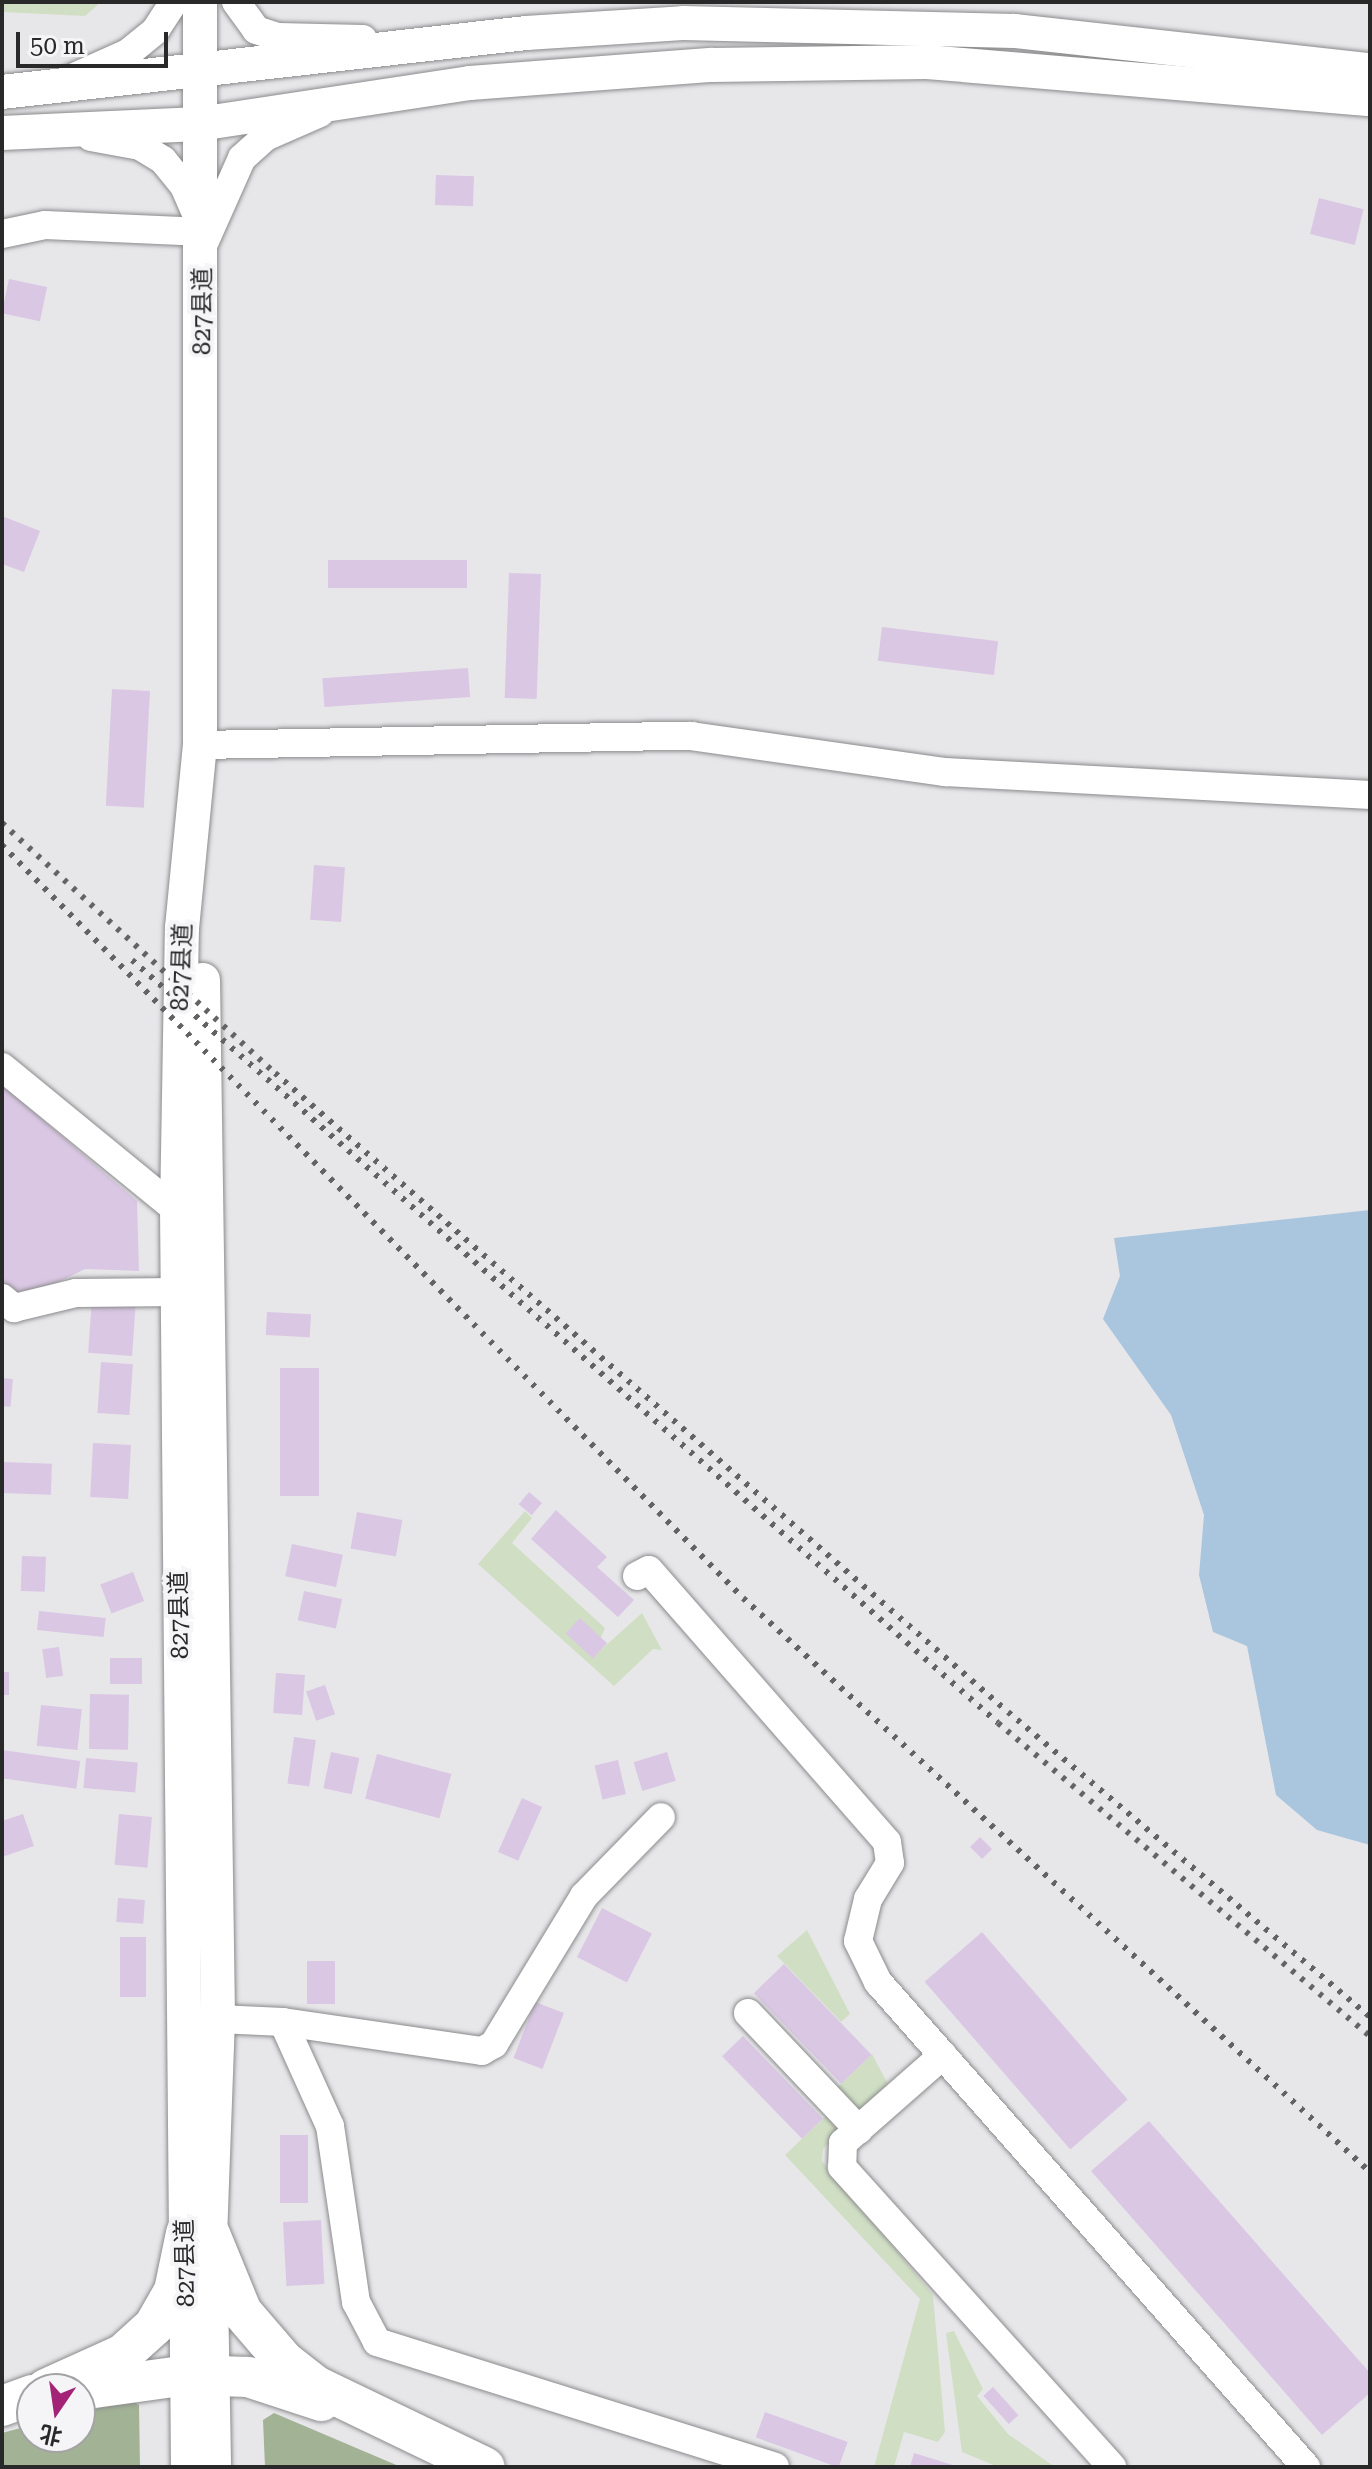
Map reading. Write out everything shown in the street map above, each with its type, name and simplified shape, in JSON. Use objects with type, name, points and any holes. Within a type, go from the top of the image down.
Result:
[{"type":"highway","points":[[81,2373],[115,2358],[154,2326],[174,2291],[198,2233]]},
{"type":"highway","points":[[198,2233],[261,2337],[316,2386],[389,2424],[484,2467]]},
{"type":"highway","points":[[96,2388],[200,2376],[248,2377],[389,2424]]},
{"type":"main road","name":"827县道","points":[[198,2233],[218,2019],[199,755],[204,239],[198,73],[200,2]]},
{"type":"main road","points":[[2,92],[198,73],[440,44],[683,23],[1015,31],[1370,70]]},
{"type":"main road","points":[[2,133],[199,124],[470,83],[697,66],[927,62],[1370,99]]},
{"type":"main road","name":"827县道","points":[[199,755],[182,928],[177,1292],[200,2376],[214,2467]]},
{"type":"main road","name":"827县道","points":[[188,2467],[200,2376]]},
{"type":"street","points":[[53,87],[128,53],[155,31],[174,2]]},
{"type":"street","points":[[236,2],[256,30],[278,37],[440,44]]},
{"type":"street","points":[[204,239],[219,198],[242,158],[265,137],[348,101]]},
{"type":"street","points":[[55,131],[140,146],[163,160],[184,186],[204,239]]},
{"type":"street","points":[[2,234],[45,225],[204,239]]},
{"type":"street","points":[[199,755],[691,736],[945,772],[1370,795]]},
{"type":"street","points":[[2,1067],[177,1210]]},
{"type":"street","points":[[2,1298],[14,1308],[76,1293],[177,1292]]},
{"type":"street","points":[[637,1576],[649,1570],[887,1842],[890,1863],[860,1919],[858,1941],[878,1982],[1306,2467]]},
{"type":"street","points":[[218,2019],[283,2022],[482,2051],[494,2044],[584,1896],[661,1817]]},
{"type":"street","points":[[748,2013],[859,2130]]},
{"type":"street","points":[[283,2022],[330,2126],[356,2302],[377,2342],[775,2467]]},
{"type":"street","points":[[943,2055],[839,2150],[842,2167],[1112,2467]]},
{"type":"green space","points":[[2,2],[101,2],[85,16],[2,12]]},
{"type":"green space","points":[[525,1511],[532,1518],[512,1543],[605,1628],[593,1657],[642,1613],[662,1650],[653,1649],[614,1686],[478,1564]]},
{"type":"green space","points":[[807,1930],[850,2014],[841,2022],[777,1956]]},
{"type":"green space","points":[[872,2054],[891,2090],[858,2111],[837,2088]]},
{"type":"green space","points":[[827,2115],[839,2133],[823,2149],[822,2161],[933,2295],[945,2432],[938,2442],[904,2432],[894,2467],[874,2467],[920,2299],[785,2155]]},
{"type":"green space","points":[[954,2331],[983,2389],[977,2396],[1008,2434],[1055,2467],[998,2467],[962,2452],[946,2333]]},
{"type":"green space","points":[[131,2400],[139,2405],[140,2467],[2,2467],[2,2433],[16,2429],[16,2453],[96,2453],[96,2409]]},
{"type":"green space","points":[[274,2413],[401,2467],[265,2467],[263,2420]]},
{"type":"water","points":[[1370,1210],[1370,1845],[1317,1830],[1276,1795],[1247,1646],[1213,1632],[1199,1575],[1204,1515],[1171,1415],[1103,1319],[1120,1276],[1114,1238]]},
{"type":"building","points":[[436,175],[474,176],[473,206],[435,205]]},
{"type":"building","points":[[1319,198],[1364,209],[1355,245],[1310,234]]},
{"type":"building","points":[[9,279],[47,287],[40,321],[2,313]]},
{"type":"building","points":[[2,516],[40,531],[24,572],[2,564]]},
{"type":"building","points":[[328,560],[467,560],[467,588],[328,588]]},
{"type":"building","points":[[509,573],[541,574],[537,699],[505,698]]},
{"type":"building","points":[[882,627],[998,641],[994,675],[878,661]]},
{"type":"building","points":[[468,668],[470,697],[324,707],[322,678]]},
{"type":"building","points":[[112,689],[150,691],[144,808],[106,806]]},
{"type":"building","points":[[314,865],[345,867],[341,922],[310,920]]},
{"type":"building","points":[[2,1085],[137,1201],[139,1271],[85,1269],[20,1301],[2,1285]]},
{"type":"building","points":[[92,1298],[136,1301],[132,1356],[88,1353]]},
{"type":"building","points":[[267,1312],[311,1314],[310,1337],[266,1335]]},
{"type":"building","points":[[101,1362],[133,1364],[129,1415],[97,1413]]},
{"type":"building","points":[[280,1368],[319,1368],[319,1496],[280,1496]]},
{"type":"building","points":[[2,1378],[13,1379],[11,1407],[2,1406]]},
{"type":"building","points":[[93,1443],[131,1445],[128,1499],[90,1497]]},
{"type":"building","points":[[2,1462],[52,1464],[51,1495],[2,1493]]},
{"type":"building","points":[[529,1492],[542,1503],[532,1515],[519,1504]]},
{"type":"building","points":[[556,1510],[607,1557],[597,1567],[634,1600],[618,1617],[531,1539]]},
{"type":"building","points":[[357,1512],[402,1520],[396,1556],[351,1548]]},
{"type":"building","points":[[292,1544],[343,1555],[336,1587],[285,1576]]},
{"type":"building","points":[[22,1556],[46,1557],[45,1592],[21,1591]]},
{"type":"building","points":[[133,1572],[144,1601],[111,1613],[100,1585]]},
{"type":"building","points":[[304,1591],[342,1599],[336,1628],[298,1620]]},
{"type":"building","points":[[39,1611],[106,1618],[104,1637],[37,1630]]},
{"type":"building","points":[[580,1618],[607,1643],[593,1659],[566,1633]]},
{"type":"building","points":[[59,1647],[63,1676],[46,1678],[42,1649]]},
{"type":"building","points":[[110,1658],[142,1658],[142,1684],[110,1684]]},
{"type":"building","points":[[2,1672],[9,1672],[9,1695],[2,1695]]},
{"type":"building","points":[[276,1673],[305,1675],[302,1715],[273,1713]]},
{"type":"building","points":[[325,1685],[335,1714],[316,1721],[306,1692]]},
{"type":"building","points":[[90,1694],[129,1695],[128,1750],[89,1749]]},
{"type":"building","points":[[41,1705],[82,1709],[77,1750],[37,1746]]},
{"type":"building","points":[[294,1737],[316,1740],[309,1787],[287,1784]]},
{"type":"building","points":[[2,1750],[80,1761],[76,1789],[2,1778]]},
{"type":"building","points":[[331,1752],[359,1758],[352,1794],[323,1788]]},
{"type":"building","points":[[667,1752],[676,1781],[642,1791],[634,1762]]},
{"type":"building","points":[[377,1754],[451,1774],[439,1818],[365,1798]]},
{"type":"building","points":[[86,1758],[138,1763],[135,1792],[83,1788]]},
{"type":"building","points":[[618,1760],[626,1794],[602,1800],[595,1765]]},
{"type":"building","points":[[522,1798],[542,1807],[518,1861],[498,1852]]},
{"type":"building","points":[[23,1814],[34,1846],[2,1857],[2,1821]]},
{"type":"building","points":[[119,1814],[152,1817],[147,1868],[115,1865]]},
{"type":"building","points":[[980,1837],[992,1849],[982,1859],[970,1847]]},
{"type":"building","points":[[118,1898],[145,1900],[143,1924],[116,1922]]},
{"type":"building","points":[[602,1908],[652,1933],[627,1982],[577,1957]]},
{"type":"building","points":[[982,1932],[1128,2100],[1070,2149],[925,1982]]},
{"type":"building","points":[[120,1937],[146,1937],[146,1997],[120,1997]]},
{"type":"building","points":[[307,1961],[335,1961],[335,2004],[307,2004]]},
{"type":"building","points":[[784,1964],[872,2055],[841,2084],[754,1993]]},
{"type":"building","points":[[535,2002],[564,2013],[542,2069],[513,2058]]},
{"type":"building","points":[[743,2036],[823,2119],[802,2139],[722,2056]]},
{"type":"building","points":[[1149,2121],[1370,2373],[1370,2393],[1322,2435],[1091,2171]]},
{"type":"building","points":[[280,2135],[308,2135],[308,2203],[280,2203]]},
{"type":"building","points":[[321,2220],[324,2284],[286,2286],[283,2222]]},
{"type":"building","points":[[993,2387],[1018,2415],[1009,2424],[983,2396]]},
{"type":"building","points":[[765,2412],[848,2442],[837,2467],[756,2437]]},
{"type":"building","points":[[914,2453],[956,2466],[956,2467],[910,2467]]},
{"type":"railway","points":[[2,823],[275,1073],[1008,1712],[1370,2017]]},
{"type":"railway","points":[[2,845],[743,1598],[1370,2172]]},
{"type":"railway","points":[[132,960],[998,1723],[1370,2036]]}]
